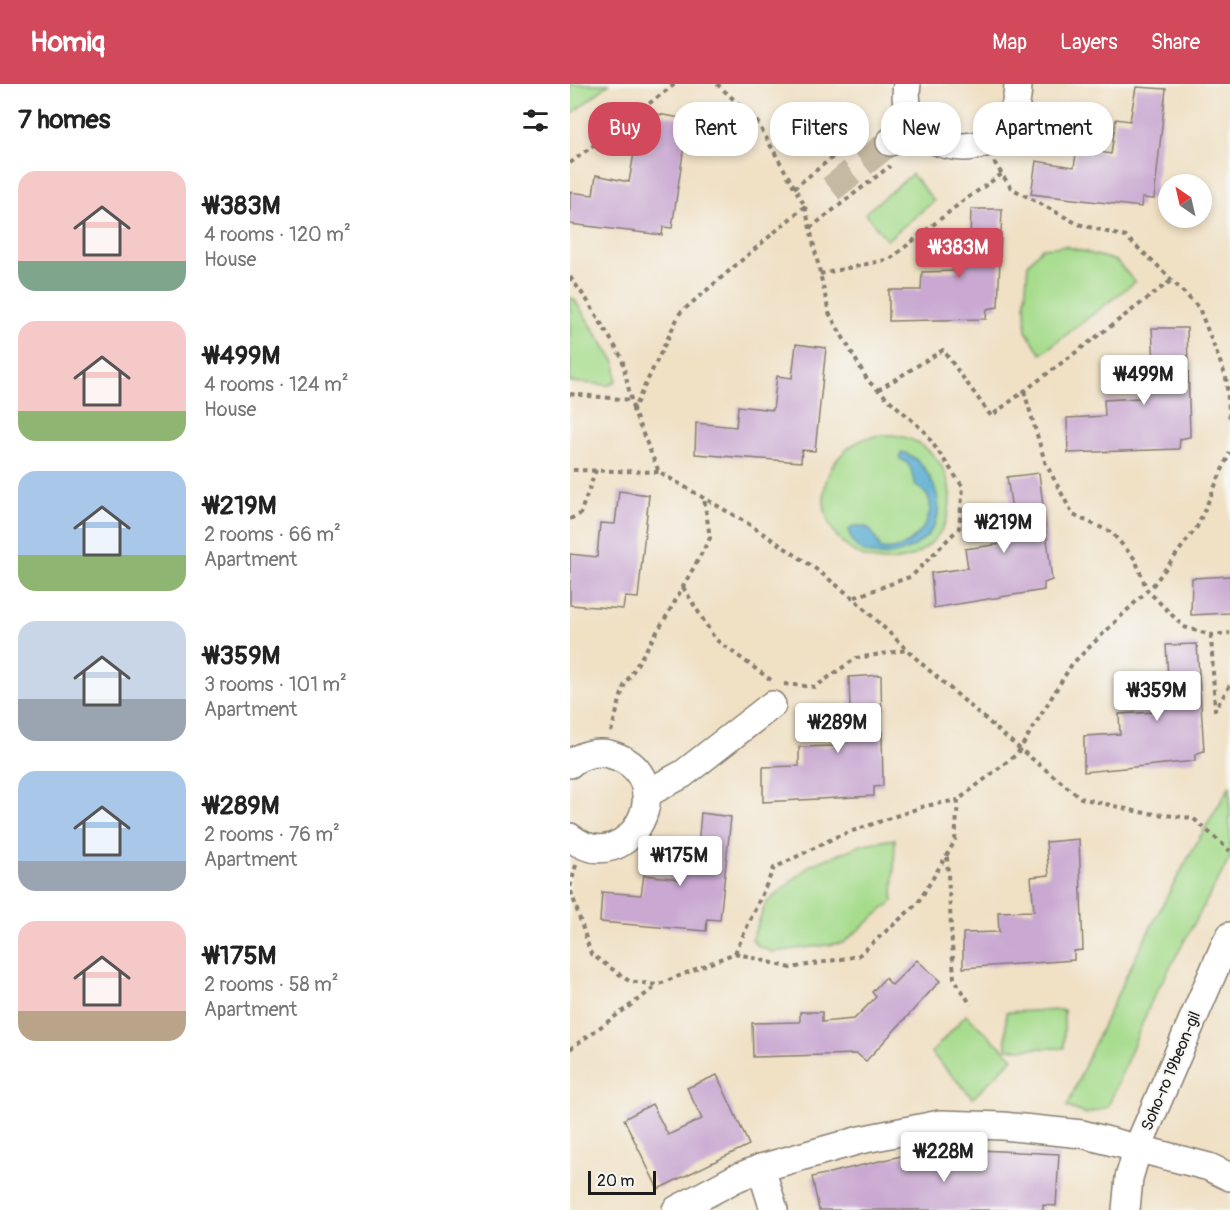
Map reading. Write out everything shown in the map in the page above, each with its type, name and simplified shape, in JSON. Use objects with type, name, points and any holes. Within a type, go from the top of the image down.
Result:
[{"type":"street","points":[[907,84],[908,102]]},
{"type":"street","points":[[1018,84],[1018,102]]},
{"type":"street","points":[[646,794],[683,774],[772,705]]},
{"type":"street","points":[[570,764],[589,754],[605,753],[620,757],[632,766],[642,779],[646,794],[646,809],[641,823],[632,835],[605,848],[590,847],[575,840]]},
{"type":"street","name":"Soho-ro 19beon-gil","points":[[1126,1210],[1129,1178],[1138,1147],[1230,936]]},
{"type":"street","points":[[676,1210],[736,1178],[761,1168],[861,1140],[940,1124],[1003,1126],[1082,1134],[1209,1167],[1230,1176]]},
{"type":"street","points":[[761,1168],[774,1210]]},
{"type":"path","points":[[570,163],[675,84]]},
{"type":"path","points":[[717,84],[756,120],[805,206],[829,313],[868,381],[924,430],[963,487],[959,528],[912,576],[853,598]]},
{"type":"path","points":[[794,188],[881,145]]},
{"type":"path","points":[[810,228],[881,147]]},
{"type":"path","points":[[991,156],[1011,188],[1078,224],[1126,237],[1199,308],[1226,378],[1230,421]]},
{"type":"path","points":[[820,274],[890,259],[963,201],[1002,174]]},
{"type":"path","points":[[633,410],[680,313],[805,206]]},
{"type":"path","points":[[570,277],[587,300],[622,358],[633,410],[659,472]]},
{"type":"path","points":[[878,390],[943,350],[991,416],[1172,280]]},
{"type":"path","points":[[1024,390],[1045,462],[1073,515],[1111,532],[1135,559],[1148,590],[1184,627],[1211,635],[1230,633]]},
{"type":"path","points":[[570,394],[631,400]]},
{"type":"path","points":[[735,953],[774,868],[838,836],[925,806],[958,800],[1017,754],[1072,664],[1148,590],[1197,527],[1230,452]]},
{"type":"path","points":[[573,470],[659,472],[747,522],[812,566],[853,598],[907,650],[1020,749],[1082,798],[1139,812],[1193,818],[1230,851]]},
{"type":"path","points":[[570,519],[580,514],[596,470]]},
{"type":"path","points":[[605,753],[624,686],[710,538],[704,498]]},
{"type":"path","points":[[683,587],[715,639],[776,683],[815,687],[856,658],[907,650]]},
{"type":"path","points":[[1211,635],[1215,710],[1230,685]]},
{"type":"path","points":[[570,1049],[657,986],[735,953],[791,968],[858,956],[918,903],[956,841],[958,800]]},
{"type":"path","points":[[575,840],[570,888],[591,954],[629,981],[657,986]]},
{"type":"path","points":[[947,855],[954,978],[970,1005]]},
{"type":"green space","points":[[570,84],[609,84],[570,115]]},
{"type":"green space","points":[[912,174],[934,201],[887,240],[865,213]]},
{"type":"green space","points":[[1065,246],[1116,261],[1135,282],[1041,354],[1026,331],[1025,299],[1028,264],[1042,248]]},
{"type":"green space","points":[[570,298],[574,299],[616,364],[616,381],[609,385],[570,382]]},
{"type":"green space","points":[[887,435],[911,440],[931,454],[945,474],[950,498],[945,522],[931,542],[911,556],[887,561],[863,556],[843,542],[829,522],[824,498],[829,474],[843,454],[863,440]]},
{"type":"green space","points":[[1230,786],[1230,858],[1151,1002],[1108,1107],[1086,1114],[1067,1107],[1103,1024],[1142,944]]},
{"type":"green space","points":[[895,839],[893,901],[843,943],[772,952],[758,946],[752,939],[766,903],[811,865],[864,844]]},
{"type":"green space","points":[[1064,1010],[1064,1048],[1006,1049],[1006,1012]]},
{"type":"green space","points":[[966,1015],[1013,1058],[973,1098],[931,1053]]},
{"type":"water","points":[[902,452],[913,457],[921,465],[933,484],[938,507],[934,526],[921,541],[904,551],[886,555],[869,553],[855,545],[849,530],[853,526],[869,529],[881,549],[890,549],[899,547],[915,537],[927,521],[930,512],[927,495],[916,485],[909,466],[899,458]]},
{"type":"building","points":[[1136,87],[1166,89],[1154,199],[1142,198],[1141,207],[1031,194],[1036,161],[1074,167],[1076,156],[1113,156],[1116,119],[1130,121]]},
{"type":"building","points":[[661,115],[673,117],[673,156],[683,156],[672,228],[663,227],[662,235],[570,224],[570,192],[593,195],[596,175],[629,182],[633,156],[661,156]]},
{"type":"building","points":[[971,209],[1002,209],[998,307],[987,309],[986,319],[889,321],[889,290],[921,290],[922,272],[956,271],[956,240],[970,239]]},
{"type":"building","points":[[1152,328],[1187,328],[1190,437],[1180,439],[1179,449],[1068,453],[1067,418],[1105,416],[1104,400],[1140,398],[1139,365],[1154,364]]},
{"type":"building","points":[[796,344],[826,348],[815,451],[802,450],[801,462],[695,454],[696,423],[736,427],[738,406],[773,410],[777,376],[792,378]]},
{"type":"building","points":[[1039,473],[1052,580],[1044,583],[1044,590],[934,608],[931,573],[968,568],[965,549],[1001,544],[994,512],[1012,510],[1007,477]]},
{"type":"building","points":[[619,491],[649,495],[638,598],[625,597],[623,609],[570,605],[570,554],[597,557],[600,523],[615,524]]},
{"type":"building","points":[[1230,576],[1230,613],[1191,615],[1192,578]]},
{"type":"building","points":[[1197,644],[1204,751],[1195,754],[1195,761],[1084,772],[1084,736],[1120,734],[1119,714],[1155,712],[1151,680],[1168,678],[1166,645]]},
{"type":"building","points":[[881,675],[883,786],[874,787],[874,796],[763,802],[763,767],[799,766],[799,747],[836,746],[833,712],[850,711],[849,677]]},
{"type":"building","points":[[701,813],[731,817],[720,920],[707,919],[706,931],[600,922],[602,892],[641,895],[644,875],[679,879],[682,845],[698,847]]},
{"type":"building","points":[[1079,839],[1083,950],[1074,951],[1074,960],[963,968],[963,933],[999,932],[998,912],[1034,911],[1031,877],[1049,875],[1046,842]]},
{"type":"building","points":[[917,960],[940,981],[866,1061],[857,1054],[753,1057],[752,1023],[800,1022],[800,1012],[822,1012],[822,1022],[854,1019],[876,997],[872,992],[885,978],[892,985]]},
{"type":"building","points":[[717,1075],[749,1145],[658,1189],[624,1119],[652,1104],[668,1135],[702,1119],[687,1088]]},
{"type":"building","points":[[980,1147],[980,1150],[1059,1154],[1056,1206],[1043,1205],[1043,1210],[819,1210],[812,1177],[901,1156]]},
{"type":"tunnel","points":[[831,189],[881,149]]}]
